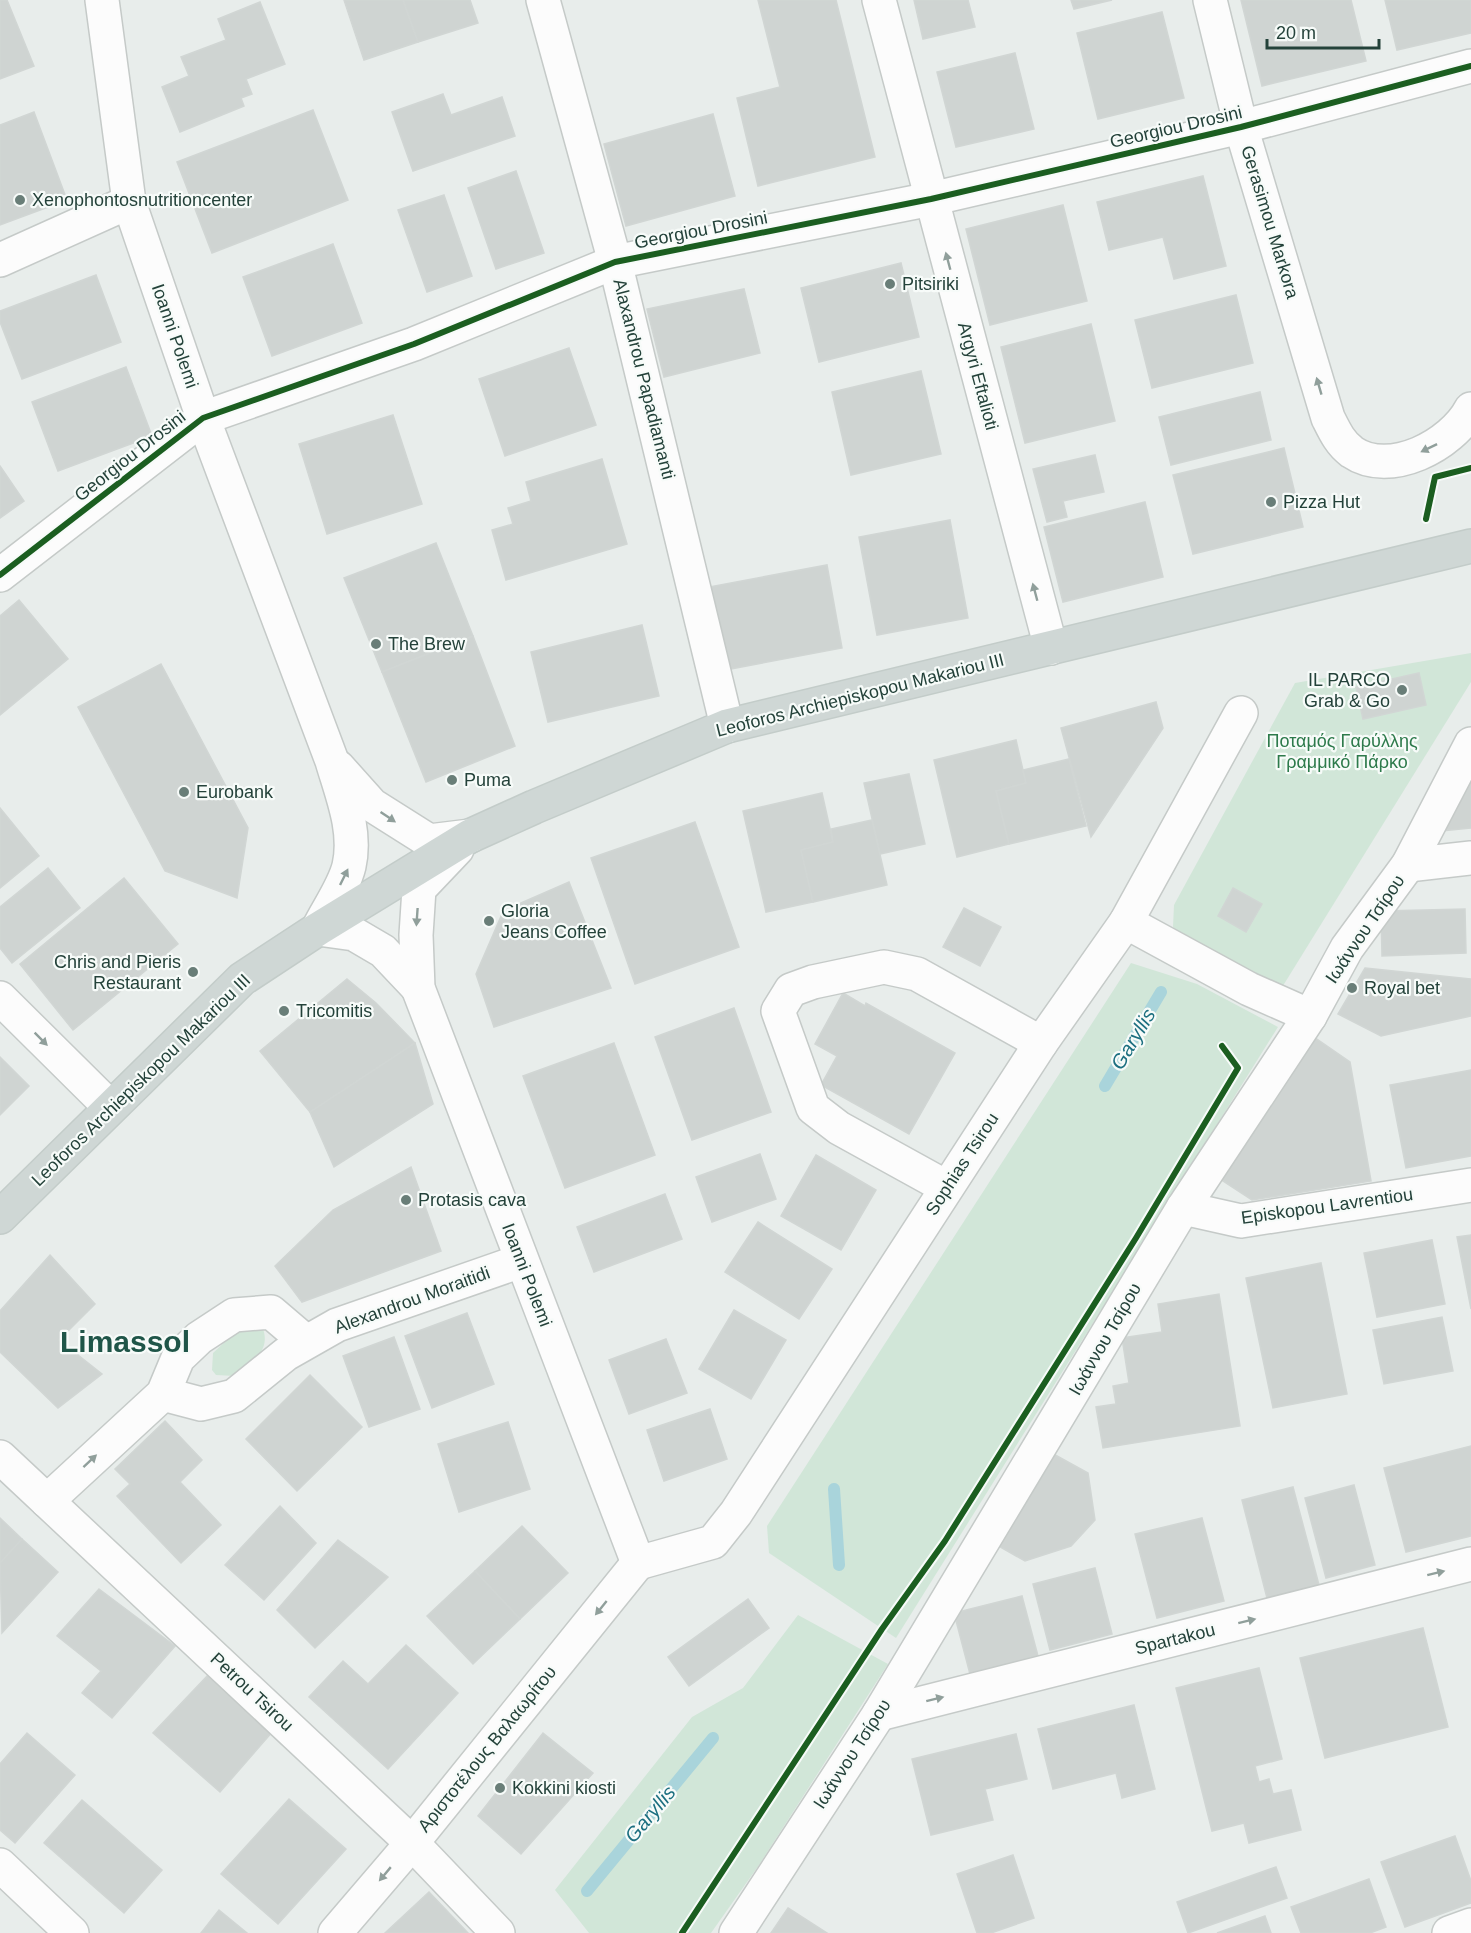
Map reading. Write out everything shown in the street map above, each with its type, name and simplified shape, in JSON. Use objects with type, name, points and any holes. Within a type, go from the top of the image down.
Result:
[{"type":"main road","name":"Leoforos Archiepiskopou Makariou III","points":[[0,1217],[242,979],[318,929],[470,836],[727,726],[1471,546]]},
{"type":"street","name":"Alaxandrou Papadiamanti","points":[[543,0],[615,262],[727,726]]},
{"type":"street","name":"Argyri Eftalioti","points":[[879,0],[1050,648]]},
{"type":"street","name":"Gerasimou Markora","points":[[1210,0],[1241,127],[1328,418],[1339,441],[1354,453],[1377,460],[1406,459],[1441,442],[1471,409]]},
{"type":"street","name":"Ioanni Polemi","points":[[108,2],[129,202],[203,418],[332,761],[349,819],[351,847],[349,868],[318,929],[354,934],[383,951],[418,988]]},
{"type":"street","name":"Georgiou Drosini","points":[[0,575],[203,418],[414,344],[615,262],[931,199],[1241,127],[1471,66]]},
{"type":"street","points":[[0,260],[129,202]]},
{"type":"street","name":"Sophias Tsirou","points":[[638,1563],[713,1542],[736,1513],[946,1186],[1041,1043],[1126,922],[1241,713]]},
{"type":"street","name":"Ιωάννου Τσίρου","points":[[736,1933],[879,1714],[1183,1208],[1310,1016],[1347,948],[1408,865],[1471,744]]},
{"type":"street","name":"Ioanni Polemi","points":[[332,761],[372,806],[429,841],[470,836]]},
{"type":"street","name":"Ioanni Polemi","points":[[470,836],[419,889],[416,934],[418,988],[638,1563]]},
{"type":"street","points":[[1408,865],[1471,858]]},
{"type":"street","points":[[1126,922],[1249,989],[1310,1016]]},
{"type":"street","points":[[946,1186],[839,1128],[813,1108],[778,1011],[787,997],[792,990],[813,982],[884,967],[917,974],[1041,1043]]},
{"type":"street","points":[[0,998],[110,1107]]},
{"type":"street","name":"Episkopou Lavrentiou","points":[[1183,1208],[1241,1221],[1471,1185]]},
{"type":"street","name":"Alexandrou Moraitidi","points":[[163,1394],[201,1404],[234,1396],[305,1341],[337,1325],[521,1261]]},
{"type":"street","points":[[47,1501],[163,1394],[178,1358],[199,1338],[234,1314],[271,1312],[305,1341]]},
{"type":"street","name":"Petrou Tsirou","points":[[0,1457],[412,1842],[498,1933]]},
{"type":"street","name":"Αριστοτέλους Βαλαωρίτου","points":[[335,1933],[412,1842],[638,1563]]},
{"type":"street","name":"Spartakou","points":[[879,1714],[1471,1564]]},
{"type":"street","points":[[0,1865],[72,1933]]},
{"type":"street","points":[[1449,1933],[1471,1925]]},
{"type":"green space","name":"Ποταμός Γαρύλλης Γραμμικό Πάρκο","points":[[1471,653],[1471,682],[1281,989],[1186,941],[1173,927],[1174,905],[1295,683]]},
{"type":"green space","points":[[1131,963],[1197,984],[1278,1027],[896,1638],[769,1553],[767,1526]]},
{"type":"green space","points":[[243,1325],[263,1329],[265,1337],[262,1350],[253,1362],[235,1376],[216,1375],[212,1370],[213,1353]]},
{"type":"green space","points":[[798,1615],[888,1664],[759,1865],[711,1933],[589,1933],[555,1890],[692,1717],[743,1688]]},
{"type":"building","points":[[0,0],[7,0],[34,66],[0,79]]},
{"type":"building","points":[[344,0],[403,0],[418,42],[364,60]]},
{"type":"building","points":[[403,0],[470,0],[478,23],[418,42]]},
{"type":"building","points":[[758,0],[836,0],[875,157],[758,186],[737,98],[780,87]]},
{"type":"building","points":[[914,0],[968,0],[975,27],[923,39]]},
{"type":"building","points":[[1071,0],[1112,0],[1074,9]]},
{"type":"building","points":[[1241,0],[1351,0],[1366,61],[1262,86]]},
{"type":"building","points":[[1385,0],[1471,0],[1471,33],[1397,50]]},
{"type":"building","points":[[260,2],[285,64],[246,79],[252,94],[241,98],[244,106],[180,132],[162,87],[189,76],[181,57],[226,40],[218,19]]},
{"type":"building","points":[[1162,12],[1184,98],[1098,119],[1077,33]]},
{"type":"building","points":[[1015,53],[1034,129],[956,147],[937,72]]},
{"type":"building","points":[[443,94],[451,115],[502,97],[515,136],[413,171],[392,112]]},
{"type":"building","points":[[313,110],[348,200],[212,253],[177,162]]},
{"type":"building","points":[[34,112],[67,200],[0,225],[0,125]]},
{"type":"building","points":[[713,114],[735,196],[626,226],[604,144]]},
{"type":"building","points":[[516,171],[544,253],[496,269],[468,188]]},
{"type":"building","points":[[1203,176],[1226,266],[1174,279],[1163,237],[1109,250],[1097,202]]},
{"type":"building","points":[[444,195],[472,276],[427,292],[398,210]]},
{"type":"building","points":[[1063,205],[1087,301],[990,325],[966,229]]},
{"type":"building","points":[[333,244],[362,323],[272,356],[243,277]]},
{"type":"building","points":[[901,263],[919,337],[819,362],[801,288]]},
{"type":"building","points":[[96,275],[121,342],[22,379],[0,322],[0,311]]},
{"type":"building","points":[[744,289],[760,353],[664,377],[647,309]]},
{"type":"building","points":[[1236,295],[1253,363],[1152,388],[1135,320]]},
{"type":"building","points":[[1091,324],[1115,421],[1025,443],[1001,347]]},
{"type":"building","points":[[569,348],[596,425],[505,456],[479,379]]},
{"type":"building","points":[[126,367],[152,436],[58,471],[32,402]]},
{"type":"building","points":[[921,371],[941,454],[851,475],[832,392]]},
{"type":"building","points":[[1260,392],[1271,440],[1171,465],[1159,417]]},
{"type":"building","points":[[393,415],[422,504],[327,534],[299,444]]},
{"type":"building","points":[[1284,448],[1303,527],[1193,554],[1173,475]]},
{"type":"building","points":[[1095,455],[1104,492],[1063,501],[1067,517],[1047,522],[1033,469]]},
{"type":"building","points":[[602,459],[627,544],[506,580],[492,530],[513,524],[508,508],[531,501],[526,482]]},
{"type":"building","points":[[0,466],[24,501],[0,518]]},
{"type":"building","points":[[1145,502],[1163,577],[1063,602],[1044,527]]},
{"type":"building","points":[[950,520],[968,618],[877,635],[859,537]]},
{"type":"building","points":[[436,543],[473,636],[382,672],[344,578]]},
{"type":"building","points":[[827,565],[842,648],[725,670],[709,587]]},
{"type":"building","points":[[19,600],[68,659],[0,715],[0,616]]},
{"type":"building","points":[[642,625],[659,696],[548,722],[531,652]]},
{"type":"building","points":[[473,636],[515,746],[426,782],[382,672]]},
{"type":"building","points":[[161,664],[248,828],[237,898],[165,871],[78,707]]},
{"type":"building","points":[[1419,673],[1426,705],[1363,719],[1356,687]]},
{"type":"building","points":[[1156,702],[1163,728],[1091,837],[1061,728]]},
{"type":"building","points":[[1016,740],[1026,783],[996,791],[1009,844],[957,857],[934,760]]},
{"type":"building","points":[[1069,759],[1086,826],[1009,844],[996,791],[1026,783],[1023,770]]},
{"type":"building","points":[[1471,768],[1471,828],[1440,831]]},
{"type":"building","points":[[909,774],[925,844],[880,854],[864,783]]},
{"type":"building","points":[[822,793],[833,842],[801,850],[813,902],[766,912],[743,811]]},
{"type":"building","points":[[0,808],[39,856],[0,888]]},
{"type":"building","points":[[872,820],[887,885],[813,902],[801,850],[833,842],[831,829]]},
{"type":"building","points":[[695,822],[739,947],[635,984],[591,858]]},
{"type":"building","points":[[48,868],[80,908],[12,963],[0,948],[0,907]]},
{"type":"building","points":[[124,878],[178,944],[73,1030],[20,964]]},
{"type":"building","points":[[569,882],[611,988],[494,1027],[476,974],[502,914]]},
{"type":"building","points":[[1233,888],[1262,904],[1246,932],[1218,916]]},
{"type":"building","points":[[964,908],[1001,927],[980,966],[943,947]]},
{"type":"building","points":[[1465,909],[1466,953],[1382,956],[1381,911]]},
{"type":"building","points":[[1365,968],[1471,979],[1471,1016],[1381,1036],[1338,1014]]},
{"type":"building","points":[[347,979],[376,1003],[415,1043],[310,1112],[260,1051]]},
{"type":"building","points":[[843,993],[865,1006],[866,1003],[955,1053],[909,1134],[821,1085],[837,1056],[815,1044]]},
{"type":"building","points":[[734,1008],[771,1112],[692,1140],[655,1037]]},
{"type":"building","points":[[1314,1037],[1350,1062],[1371,1181],[1252,1200],[1220,1179]]},
{"type":"building","points":[[415,1043],[433,1104],[334,1167],[310,1112]]},
{"type":"building","points":[[614,1043],[655,1155],[565,1188],[523,1076]]},
{"type":"building","points":[[0,1057],[29,1086],[0,1115]]},
{"type":"building","points":[[1471,1070],[1471,1156],[1406,1168],[1390,1085]]},
{"type":"building","points":[[760,1154],[776,1199],[712,1222],[696,1177]]},
{"type":"building","points":[[816,1155],[876,1190],[841,1250],[781,1216]]},
{"type":"building","points":[[411,1167],[441,1251],[302,1302],[275,1266],[333,1210]]},
{"type":"building","points":[[665,1194],[682,1239],[594,1272],[577,1227]]},
{"type":"building","points":[[758,1222],[832,1269],[799,1319],[725,1272]]},
{"type":"building","points":[[1471,1235],[1471,1309],[1457,1237]]},
{"type":"building","points":[[1432,1240],[1445,1304],[1377,1317],[1364,1253]]},
{"type":"building","points":[[50,1255],[95,1304],[59,1340],[102,1374],[58,1408],[0,1352],[0,1311]]},
{"type":"building","points":[[1321,1263],[1347,1394],[1273,1408],[1246,1278]]},
{"type":"building","points":[[1219,1294],[1240,1426],[1103,1448],[1096,1407],[1116,1404],[1113,1386],[1129,1383],[1122,1338],[1162,1332],[1158,1304]]},
{"type":"building","points":[[734,1310],[786,1340],[751,1399],[699,1369]]},
{"type":"building","points":[[467,1313],[494,1384],[432,1408],[405,1336]]},
{"type":"building","points":[[1442,1317],[1453,1371],[1384,1384],[1373,1330]]},
{"type":"building","points":[[394,1337],[420,1409],[369,1427],[343,1356]]},
{"type":"building","points":[[666,1339],[687,1393],[629,1414],[609,1360]]},
{"type":"building","points":[[310,1375],[362,1427],[297,1491],[246,1439]]},
{"type":"building","points":[[710,1409],[727,1459],[664,1481],[647,1430]]},
{"type":"building","points":[[165,1421],[202,1460],[180,1482],[221,1525],[181,1563],[117,1496],[130,1484],[115,1469]]},
{"type":"building","points":[[508,1422],[530,1489],[459,1512],[438,1444]]},
{"type":"building","points":[[1471,1446],[1471,1536],[1406,1552],[1384,1468]]},
{"type":"building","points":[[1048,1451],[1088,1473],[1095,1520],[1071,1546],[1025,1561],[995,1544]]},
{"type":"building","points":[[1354,1485],[1375,1565],[1326,1578],[1305,1498]]},
{"type":"building","points":[[1293,1487],[1319,1585],[1267,1598],[1242,1500]]},
{"type":"building","points":[[280,1506],[316,1543],[264,1600],[225,1565]]},
{"type":"building","points":[[0,1518],[22,1539],[0,1563]]},
{"type":"building","points":[[1202,1518],[1224,1601],[1157,1618],[1135,1534]]},
{"type":"building","points":[[522,1526],[568,1573],[520,1619],[475,1571]]},
{"type":"building","points":[[22,1539],[58,1572],[2,1633],[0,1563]]},
{"type":"building","points":[[338,1540],[388,1577],[315,1648],[277,1610]]},
{"type":"building","points":[[1095,1568],[1112,1634],[1050,1650],[1033,1584]]},
{"type":"building","points":[[475,1571],[520,1619],[473,1664],[427,1616]]},
{"type":"building","points":[[99,1589],[175,1646],[112,1718],[82,1693],[101,1671],[57,1636]]},
{"type":"building","points":[[1022,1596],[1038,1656],[970,1674],[954,1613]]},
{"type":"building","points":[[748,1599],[769,1628],[689,1686],[668,1657]]},
{"type":"building","points":[[1423,1628],[1448,1727],[1325,1758],[1300,1658]]},
{"type":"building","points":[[406,1645],[458,1693],[388,1769],[309,1697],[343,1661],[368,1684]]},
{"type":"building","points":[[1259,1668],[1282,1759],[1255,1766],[1259,1782],[1269,1779],[1273,1794],[1291,1790],[1301,1830],[1249,1843],[1244,1823],[1212,1831],[1176,1688]]},
{"type":"building","points":[[209,1674],[273,1731],[220,1792],[153,1733]]},
{"type":"building","points":[[1134,1705],[1155,1789],[1122,1798],[1116,1773],[1053,1789],[1038,1729]]},
{"type":"building","points":[[27,1733],[75,1775],[15,1843],[0,1830],[0,1764]]},
{"type":"building","points":[[543,1733],[593,1773],[521,1854],[478,1816]]},
{"type":"building","points":[[1016,1734],[1027,1779],[985,1789],[993,1820],[931,1835],[912,1759]]},
{"type":"building","points":[[289,1799],[346,1849],[278,1924],[221,1874]]},
{"type":"building","points":[[82,1800],[162,1870],[124,1913],[44,1843]]},
{"type":"building","points":[[1455,1836],[1471,1881],[1471,1903],[1405,1927],[1381,1862]]},
{"type":"building","points":[[1013,1855],[1034,1918],[991,1933],[977,1933],[957,1874]]},
{"type":"building","points":[[1276,1867],[1287,1898],[1188,1933],[1177,1902]]},
{"type":"building","points":[[1369,1879],[1386,1927],[1370,1933],[1301,1933],[1291,1907]]},
{"type":"building","points":[[429,1892],[468,1933],[385,1933]]},
{"type":"building","points":[[788,1908],[827,1933],[771,1933]]},
{"type":"building","points":[[219,1910],[247,1933],[201,1933]]},
{"type":"building","points":[[1265,1916],[1271,1933],[1217,1933]]},
{"type":"waterway","name":"Garyllis","points":[[1105,1086],[1161,992]]},
{"type":"waterway","name":"Garyllis","points":[[834,1489],[839,1565]]},
{"type":"waterway","name":"Garyllis","points":[[587,1891],[713,1738]]},
{"type":"cycle path","points":[[0,575],[203,418],[414,344],[615,262],[931,199],[1241,127],[1471,66]]},
{"type":"cycle path","points":[[1426,519],[1435,477],[1471,468]]},
{"type":"cycle path","points":[[682,1933],[882,1629],[945,1541],[1136,1238],[1238,1068],[1222,1046]]},
{"type":"place","name":"Xenophontosnutritioncenter","points":[[20,200]]},
{"type":"place","name":"Pitsiriki","points":[[890,284]]},
{"type":"place","name":"Pizza Hut","points":[[1271,502]]},
{"type":"place","name":"The Brew","points":[[376,644]]},
{"type":"place","name":"IL PARCO Grab & Go","points":[[1402,690]]},
{"type":"place","name":"Puma","points":[[452,780]]},
{"type":"place","name":"Eurobank","points":[[184,792]]},
{"type":"place","name":"Gloria Jeans Coffee","points":[[489,921]]},
{"type":"place","name":"Chris and Pieris Restaurant","points":[[193,972]]},
{"type":"place","name":"Royal bet","points":[[1352,988]]},
{"type":"place","name":"Tricomitis","points":[[284,1011]]},
{"type":"place","name":"Protasis cava","points":[[406,1200]]},
{"type":"place","name":"Kokkini kiosti","points":[[500,1788]]},
{"type":"district","name":"Limassol","points":[[125,1341]]}]
